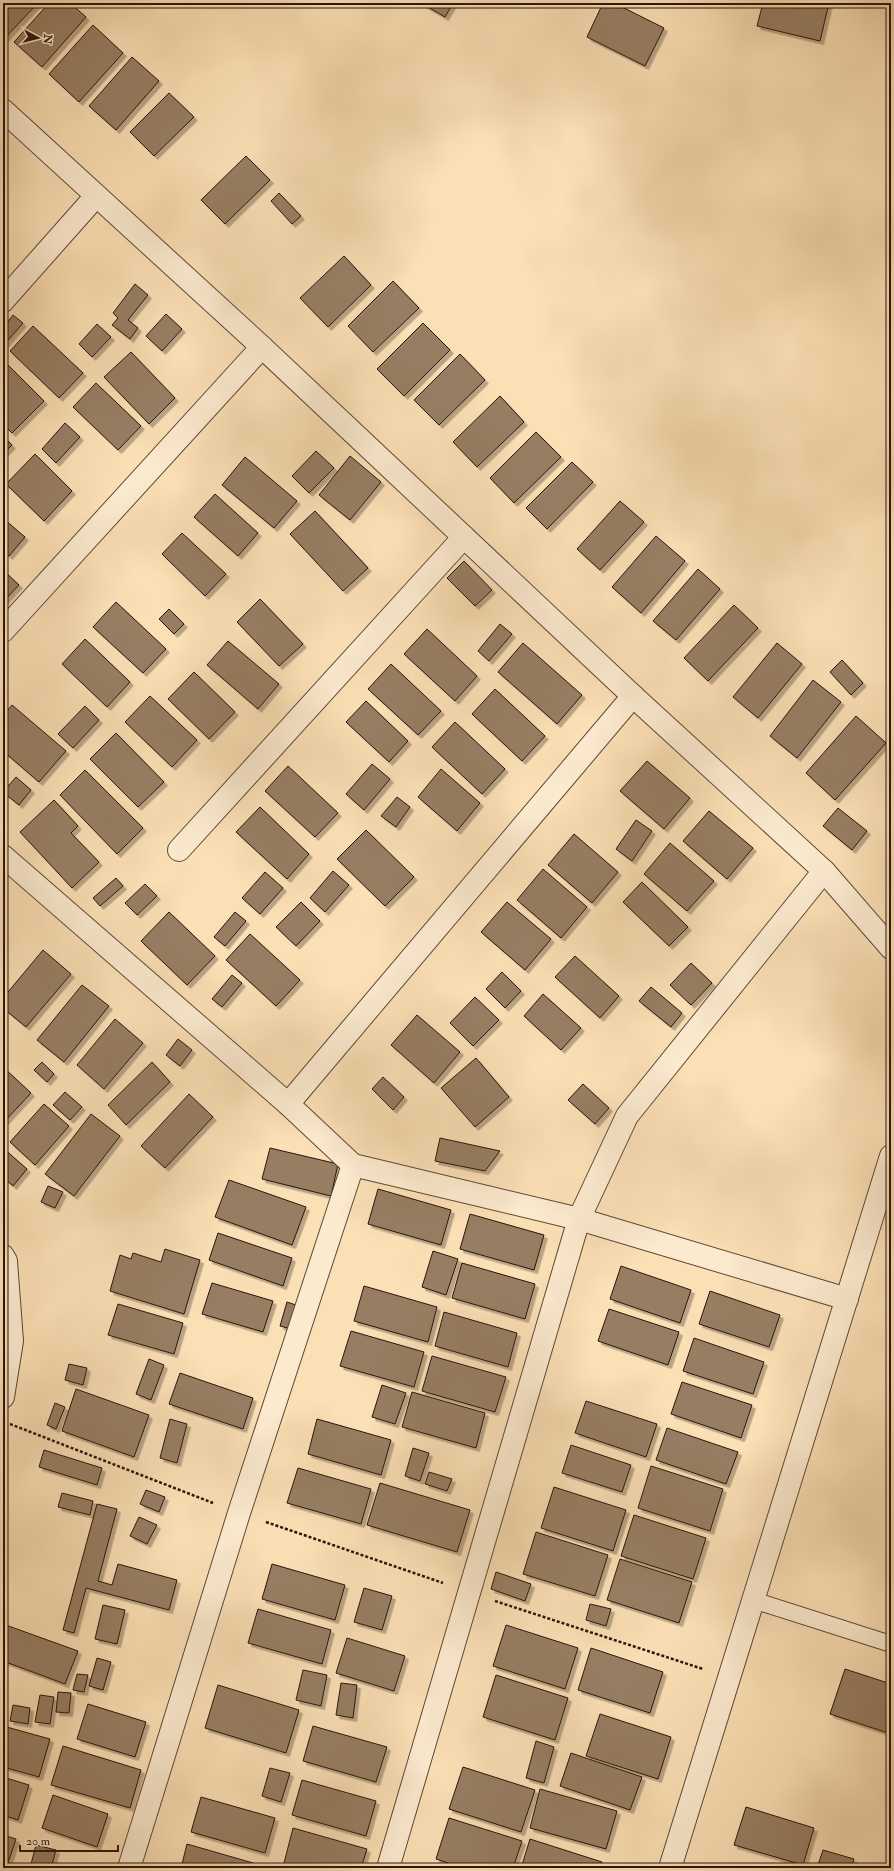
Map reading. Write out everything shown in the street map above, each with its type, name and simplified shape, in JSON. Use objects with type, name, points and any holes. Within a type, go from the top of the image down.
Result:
[{"type":"street","points":[[3,110],[262,347],[633,696],[824,871],[891,948]]},
{"type":"street","points":[[3,301],[96,196]]},
{"type":"street","points":[[3,631],[262,347]]},
{"type":"street","points":[[179,850],[464,537]]},
{"type":"street","points":[[288,1104],[633,696]]},
{"type":"street","points":[[3,856],[288,1104],[354,1165],[579,1219],[847,1299]]},
{"type":"street","points":[[388,1868],[579,1219],[627,1116],[824,871]]},
{"type":"street","points":[[670,1868],[728,1677],[891,1156]]},
{"type":"street","points":[[129,1868],[239,1513],[354,1165]]},
{"type":"street","points":[[3,1256],[6,1261],[12,1341],[3,1397]]},
{"type":"lane","points":[[753,1600],[891,1644]]},
{"type":"path","points":[[3,1421],[239,1513],[468,1592],[728,1677]]},
{"type":"building","points":[[8,3],[38,3],[3,40],[3,9]]},
{"type":"building","points":[[49,3],[70,3],[86,17],[42,67],[14,42]]},
{"type":"building","points":[[421,3],[453,3],[445,17]]},
{"type":"building","points":[[603,3],[614,3],[664,28],[645,66],[587,37]]},
{"type":"building","points":[[763,3],[829,3],[820,41],[757,26]]},
{"type":"building","points":[[93,25],[123,53],[79,102],[49,74]]},
{"type":"building","points":[[132,57],[159,81],[116,130],[89,106]]},
{"type":"building","points":[[169,93],[194,117],[154,156],[130,132]]},
{"type":"building","points":[[246,156],[270,180],[225,224],[201,200]]},
{"type":"building","points":[[279,193],[301,216],[292,224],[271,201]]},
{"type":"building","points":[[344,256],[371,285],[328,327],[300,298]]},
{"type":"building","points":[[393,281],[419,308],[373,352],[348,326]]},
{"type":"building","points":[[135,284],[148,295],[128,320],[138,328],[130,339],[112,325],[118,318],[113,313]]},
{"type":"building","points":[[166,314],[182,329],[162,351],[146,336]]},
{"type":"building","points":[[13,315],[23,323],[3,346],[3,328]]},
{"type":"building","points":[[423,323],[450,350],[404,396],[377,369]]},
{"type":"building","points":[[97,324],[111,337],[92,357],[79,344]]},
{"type":"building","points":[[33,326],[83,373],[59,398],[10,351]]},
{"type":"building","points":[[131,352],[175,398],[149,424],[104,377]]},
{"type":"building","points":[[460,354],[485,380],[439,425],[414,400]]},
{"type":"building","points":[[3,360],[44,401],[12,433],[3,424]]},
{"type":"building","points":[[96,383],[141,426],[118,450],[73,407]]},
{"type":"building","points":[[500,396],[524,422],[477,467],[453,442]]},
{"type":"building","points":[[65,423],[80,437],[56,463],[42,449]]},
{"type":"building","points":[[536,432],[561,457],[514,503],[490,478]]},
{"type":"building","points":[[3,436],[12,445],[3,454]]},
{"type":"building","points":[[316,451],[334,468],[309,493],[292,476]]},
{"type":"building","points":[[35,454],[72,491],[44,521],[6,484]]},
{"type":"building","points":[[350,456],[381,482],[350,520],[319,495]]},
{"type":"building","points":[[245,457],[297,501],[274,528],[222,485]]},
{"type":"building","points":[[572,462],[593,482],[547,529],[526,508]]},
{"type":"building","points":[[215,494],[258,533],[238,556],[194,517]]},
{"type":"building","points":[[620,501],[644,522],[600,570],[577,549]]},
{"type":"building","points":[[315,511],[368,568],[343,591],[290,534]]},
{"type":"building","points":[[5,520],[25,537],[9,556],[3,551],[3,522]]},
{"type":"building","points":[[182,533],[226,574],[205,596],[162,554]]},
{"type":"building","points":[[656,536],[685,561],[641,613],[612,587]]},
{"type":"building","points":[[464,561],[492,590],[475,606],[447,578]]},
{"type":"building","points":[[698,569],[720,589],[676,640],[653,621]]},
{"type":"building","points":[[3,570],[19,585],[3,602]]},
{"type":"building","points":[[260,599],[303,644],[279,666],[237,622]]},
{"type":"building","points":[[116,602],[166,649],[143,673],[93,627]]},
{"type":"building","points":[[734,605],[758,628],[708,681],[684,658]]},
{"type":"building","points":[[169,609],[184,624],[174,634],[159,619]]},
{"type":"building","points":[[500,624],[512,634],[489,661],[478,651]]},
{"type":"building","points":[[427,629],[477,676],[455,701],[404,654]]},
{"type":"building","points":[[85,639],[130,682],[107,707],[62,664]]},
{"type":"building","points":[[228,641],[279,684],[258,709],[207,665]]},
{"type":"building","points":[[523,643],[582,695],[557,724],[498,672]]},
{"type":"building","points":[[777,643],[802,664],[758,718],[733,697]]},
{"type":"building","points":[[842,660],[863,683],[851,695],[830,672]]},
{"type":"building","points":[[391,664],[441,711],[418,735],[368,689]]},
{"type":"building","points":[[194,672],[235,712],[209,739],[168,699]]},
{"type":"building","points":[[813,680],[841,702],[797,758],[770,736]]},
{"type":"building","points":[[495,689],[545,736],[522,761],[472,714]]},
{"type":"building","points":[[150,696],[197,740],[172,767],[125,722]]},
{"type":"building","points":[[366,701],[408,741],[389,762],[346,722]]},
{"type":"building","points":[[12,705],[66,751],[39,782],[3,751],[3,716]]},
{"type":"building","points":[[85,706],[99,720],[73,748],[58,734]]},
{"type":"building","points":[[856,716],[886,743],[835,800],[806,773]]},
{"type":"building","points":[[455,722],[505,769],[482,794],[432,747]]},
{"type":"building","points":[[116,733],[164,782],[138,807],[90,759]]},
{"type":"building","points":[[647,761],[690,798],[664,829],[620,791]]},
{"type":"building","points":[[372,764],[390,779],[364,810],[346,794]]},
{"type":"building","points":[[288,766],[338,813],[315,837],[265,791]]},
{"type":"building","points":[[441,769],[480,803],[457,831],[418,797]]},
{"type":"building","points":[[85,770],[143,828],[117,854],[60,795]]},
{"type":"building","points":[[16,777],[31,790],[19,805],[3,792]]},
{"type":"building","points":[[397,797],[410,807],[396,827],[381,816]]},
{"type":"building","points":[[54,800],[78,826],[71,833],[99,862],[72,888],[20,832]]},
{"type":"building","points":[[260,807],[309,854],[287,879],[236,832]]},
{"type":"building","points":[[838,808],[867,831],[852,850],[823,826]]},
{"type":"building","points":[[709,811],[753,848],[727,879],[683,841]]},
{"type":"building","points":[[636,820],[652,831],[632,861],[616,849]]},
{"type":"building","points":[[366,830],[414,877],[385,906],[337,859]]},
{"type":"building","points":[[574,834],[618,872],[592,903],[548,865]]},
{"type":"building","points":[[670,843],[714,881],[687,911],[644,874]]},
{"type":"building","points":[[543,869],[587,907],[561,938],[517,900]]},
{"type":"building","points":[[333,871],[349,885],[325,912],[310,898]]},
{"type":"building","points":[[265,872],[283,888],[260,914],[242,898]]},
{"type":"building","points":[[116,878],[123,886],[100,906],[93,898]]},
{"type":"building","points":[[642,882],[688,927],[669,946],[623,902]]},
{"type":"building","points":[[145,884],[157,896],[137,915],[125,903]]},
{"type":"building","points":[[301,902],[320,921],[296,946],[276,927]]},
{"type":"building","points":[[507,902],[551,939],[525,970],[481,932]]},
{"type":"building","points":[[169,912],[215,956],[187,985],[141,941]]},
{"type":"building","points":[[235,912],[246,921],[225,946],[214,937]]},
{"type":"building","points":[[250,934],[300,980],[276,1006],[226,960]]},
{"type":"building","points":[[43,950],[71,974],[26,1027],[3,1008],[3,998]]},
{"type":"building","points":[[575,956],[619,996],[600,1018],[555,977]]},
{"type":"building","points":[[691,963],[712,983],[691,1005],[670,985]]},
{"type":"building","points":[[502,972],[521,991],[505,1008],[486,989]]},
{"type":"building","points":[[232,975],[242,983],[222,1007],[212,999]]},
{"type":"building","points":[[82,985],[109,1006],[64,1062],[37,1040]]},
{"type":"building","points":[[651,987],[682,1013],[671,1027],[639,1001]]},
{"type":"building","points":[[543,994],[581,1028],[561,1050],[524,1016]]},
{"type":"building","points":[[475,997],[499,1020],[473,1046],[450,1023]]},
{"type":"building","points":[[417,1015],[460,1052],[434,1083],[391,1045]]},
{"type":"building","points":[[115,1019],[143,1043],[104,1089],[77,1065]]},
{"type":"building","points":[[178,1039],[192,1050],[180,1066],[166,1055]]},
{"type":"building","points":[[476,1058],[509,1097],[475,1127],[441,1088]]},
{"type":"building","points":[[42,1062],[54,1074],[47,1082],[34,1070]]},
{"type":"building","points":[[152,1062],[170,1082],[126,1125],[108,1105]]},
{"type":"building","points":[[3,1067],[31,1093],[3,1123]]},
{"type":"building","points":[[383,1077],[404,1097],[393,1110],[372,1089]]},
{"type":"building","points":[[583,1084],[609,1108],[595,1124],[568,1100]]},
{"type":"building","points":[[65,1092],[82,1107],[70,1120],[53,1105]]},
{"type":"building","points":[[189,1094],[213,1117],[165,1168],[141,1146]]},
{"type":"building","points":[[44,1104],[69,1126],[35,1165],[10,1142]]},
{"type":"building","points":[[91,1114],[120,1136],[74,1196],[45,1174]]},
{"type":"building","points":[[440,1138],[500,1151],[485,1171],[435,1161]]},
{"type":"building","points":[[3,1148],[27,1169],[13,1186],[3,1177]]},
{"type":"building","points":[[270,1148],[338,1164],[331,1196],[262,1179]]},
{"type":"building","points":[[229,1180],[306,1207],[292,1245],[215,1217]]},
{"type":"building","points":[[48,1186],[63,1192],[55,1208],[41,1202]]},
{"type":"building","points":[[378,1189],[451,1210],[441,1245],[368,1224]]},
{"type":"building","points":[[470,1214],[544,1235],[534,1270],[460,1249]]},
{"type":"building","points":[[218,1233],[292,1258],[283,1286],[209,1260]]},
{"type":"building","points":[[165,1249],[200,1260],[184,1314],[110,1291],[120,1255],[131,1259],[133,1253],[161,1262]]},
{"type":"building","points":[[433,1251],[458,1259],[446,1295],[422,1287]]},
{"type":"building","points":[[462,1263],[535,1284],[525,1319],[452,1298]]},
{"type":"building","points":[[621,1266],[691,1290],[680,1323],[610,1299]]},
{"type":"building","points":[[212,1283],[273,1301],[263,1332],[202,1314]]},
{"type":"building","points":[[364,1286],[437,1307],[428,1342],[354,1321]]},
{"type":"building","points":[[710,1291],[780,1315],[769,1347],[699,1324]]},
{"type":"building","points":[[287,1302],[302,1307],[295,1330],[280,1326]]},
{"type":"building","points":[[118,1304],[183,1323],[174,1354],[108,1335]]},
{"type":"building","points":[[609,1309],[679,1332],[668,1365],[598,1341]]},
{"type":"building","points":[[444,1312],[517,1333],[508,1367],[435,1346]]},
{"type":"building","points":[[351,1331],[424,1352],[414,1387],[340,1366]]},
{"type":"building","points":[[694,1338],[764,1362],[753,1394],[683,1371]]},
{"type":"building","points":[[432,1356],[506,1377],[495,1412],[422,1391]]},
{"type":"building","points":[[149,1359],[164,1365],[151,1400],[136,1394]]},
{"type":"building","points":[[69,1364],[87,1368],[83,1385],[65,1380]]},
{"type":"building","points":[[180,1373],[253,1398],[243,1429],[169,1404]]},
{"type":"building","points":[[682,1382],[752,1405],[741,1438],[671,1414]]},
{"type":"building","points":[[382,1385],[406,1393],[395,1424],[372,1417]]},
{"type":"building","points":[[76,1389],[149,1415],[134,1457],[62,1431]]},
{"type":"building","points":[[412,1392],[485,1413],[476,1448],[402,1427]]},
{"type":"building","points":[[586,1401],[657,1424],[646,1457],[575,1433]]},
{"type":"building","points":[[55,1403],[65,1407],[56,1429],[47,1425]]},
{"type":"building","points":[[170,1419],[187,1424],[177,1463],[160,1458]]},
{"type":"building","points":[[317,1419],[391,1440],[381,1475],[308,1454]]},
{"type":"building","points":[[667,1428],[738,1452],[726,1484],[656,1460]]},
{"type":"building","points":[[571,1445],[631,1465],[622,1492],[562,1473]]},
{"type":"building","points":[[413,1448],[429,1453],[420,1481],[405,1476]]},
{"type":"building","points":[[44,1450],[102,1468],[97,1485],[39,1467]]},
{"type":"building","points":[[651,1466],[723,1489],[710,1531],[638,1508]]},
{"type":"building","points":[[298,1468],[371,1489],[361,1524],[287,1503]]},
{"type":"building","points":[[429,1472],[452,1479],[447,1491],[425,1484]]},
{"type":"building","points":[[380,1483],[470,1510],[457,1552],[367,1525]]},
{"type":"building","points":[[554,1487],[626,1510],[613,1551],[541,1528]]},
{"type":"building","points":[[146,1490],[165,1497],[159,1512],[140,1504]]},
{"type":"building","points":[[62,1493],[93,1501],[90,1515],[58,1507]]},
{"type":"building","points":[[97,1504],[117,1509],[98,1581],[112,1585],[118,1564],[177,1580],[169,1610],[86,1588],[74,1633],[63,1630]]},
{"type":"building","points":[[634,1515],[706,1538],[693,1579],[621,1556]]},
{"type":"building","points":[[139,1517],[157,1525],[147,1544],[130,1536]]},
{"type":"building","points":[[536,1532],[608,1555],[595,1596],[523,1574]]},
{"type":"building","points":[[620,1559],[692,1582],[679,1623],[607,1600]]},
{"type":"building","points":[[272,1564],[345,1585],[335,1620],[262,1599]]},
{"type":"building","points":[[496,1572],[531,1584],[525,1601],[491,1589]]},
{"type":"building","points":[[364,1588],[392,1596],[382,1630],[354,1622]]},
{"type":"building","points":[[590,1604],[611,1609],[606,1626],[586,1620]]},
{"type":"building","points":[[103,1605],[125,1610],[117,1644],[95,1639]]},
{"type":"building","points":[[258,1609],[331,1630],[322,1664],[248,1643]]},
{"type":"building","points":[[3,1624],[78,1651],[65,1684],[3,1661]]},
{"type":"building","points":[[506,1625],[578,1648],[565,1689],[493,1666]]},
{"type":"building","points":[[347,1638],[405,1656],[394,1691],[336,1673]]},
{"type":"building","points":[[591,1648],[663,1672],[650,1713],[578,1690]]},
{"type":"building","points":[[97,1658],[111,1662],[103,1690],[89,1686]]},
{"type":"building","points":[[845,1669],[891,1684],[891,1734],[830,1714]]},
{"type":"building","points":[[303,1670],[327,1675],[321,1706],[296,1700]]},
{"type":"building","points":[[77,1674],[88,1675],[84,1692],[73,1690]]},
{"type":"building","points":[[496,1675],[568,1698],[555,1740],[483,1717]]},
{"type":"building","points":[[341,1683],[357,1685],[353,1718],[336,1715]]},
{"type":"building","points":[[218,1685],[299,1710],[286,1753],[205,1728]]},
{"type":"building","points":[[58,1692],[71,1693],[69,1713],[56,1712]]},
{"type":"building","points":[[40,1695],[54,1697],[50,1724],[35,1722]]},
{"type":"building","points":[[88,1704],[146,1722],[135,1757],[77,1739]]},
{"type":"building","points":[[13,1705],[30,1708],[28,1724],[10,1721]]},
{"type":"building","points":[[600,1714],[671,1737],[658,1779],[586,1756]]},
{"type":"building","points":[[3,1726],[50,1739],[39,1777],[3,1767]]},
{"type":"building","points":[[313,1726],[387,1747],[376,1782],[303,1761]]},
{"type":"building","points":[[536,1741],[554,1747],[544,1783],[526,1778]]},
{"type":"building","points":[[63,1746],[141,1770],[130,1808],[51,1785]]},
{"type":"building","points":[[571,1753],[642,1777],[630,1810],[560,1786]]},
{"type":"building","points":[[463,1767],[535,1790],[521,1832],[449,1809]]},
{"type":"building","points":[[270,1768],[290,1773],[281,1802],[262,1796]]},
{"type":"building","points":[[3,1777],[29,1785],[18,1820],[3,1815]]},
{"type":"building","points":[[302,1780],[376,1801],[366,1836],[292,1815]]},
{"type":"building","points":[[540,1789],[617,1811],[606,1849],[530,1828]]},
{"type":"building","points":[[53,1795],[108,1814],[97,1847],[42,1828]]},
{"type":"building","points":[[201,1797],[275,1818],[265,1853],[191,1832]]},
{"type":"building","points":[[746,1807],[814,1828],[803,1865],[734,1845]]},
{"type":"building","points":[[449,1818],[522,1841],[513,1868],[463,1868],[436,1859]]},
{"type":"building","points":[[293,1828],[367,1849],[361,1868],[301,1868],[284,1863]]},
{"type":"building","points":[[3,1835],[16,1839],[7,1866],[3,1865]]},
{"type":"building","points":[[530,1839],[602,1862],[600,1868],[521,1868]]},
{"type":"building","points":[[187,1844],[260,1865],[260,1868],[181,1868]]},
{"type":"building","points":[[36,1845],[56,1850],[51,1868],[30,1868]]},
{"type":"building","points":[[823,1850],[854,1859],[851,1868],[817,1868]]}]
